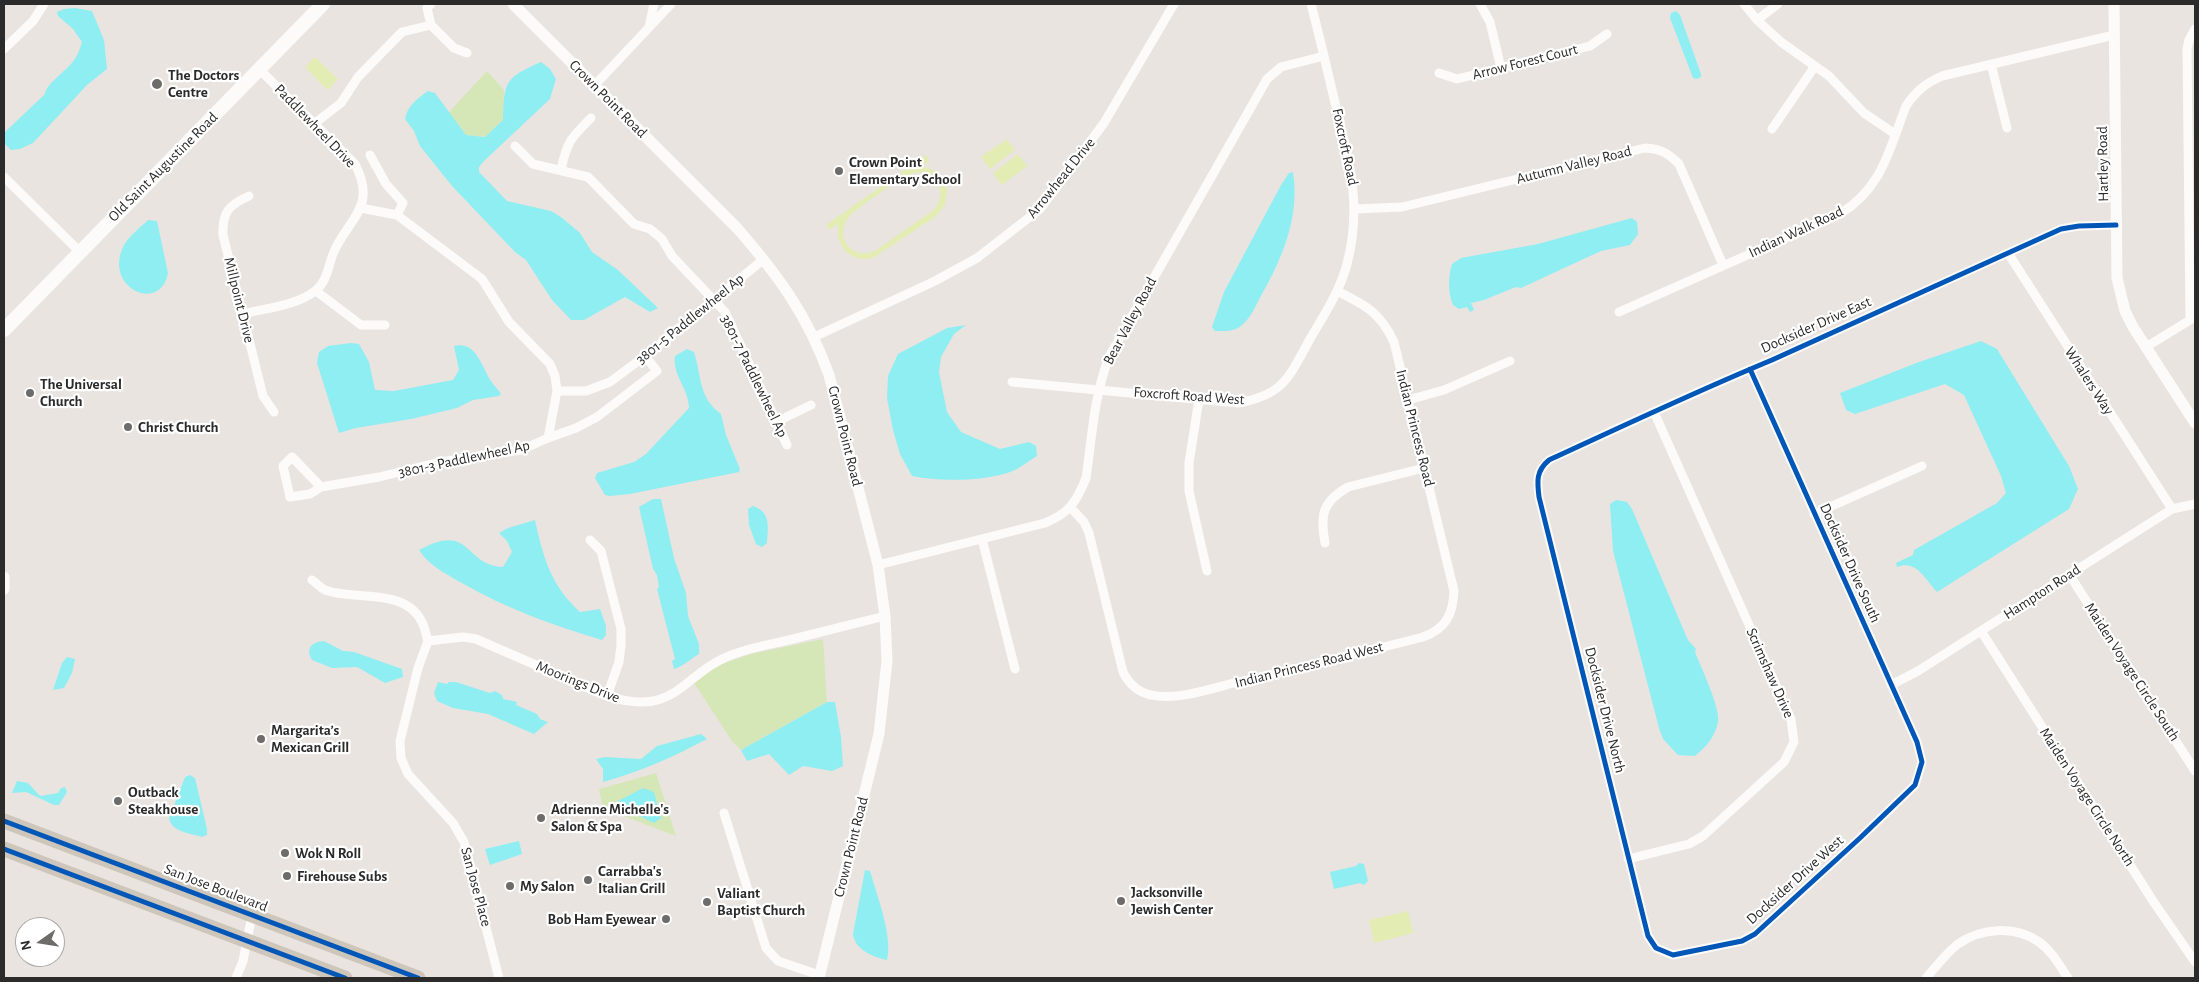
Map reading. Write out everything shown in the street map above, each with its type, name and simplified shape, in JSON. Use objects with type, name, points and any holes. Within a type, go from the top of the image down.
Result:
[{"type":"main road","name":"Old Saint Augustine Road","points":[[4,330],[323,4]]},
{"type":"main road","name":"San Jose Boulevard","points":[[4,821],[418,978]]},
{"type":"main road","points":[[4,849],[345,978]]},
{"type":"street","points":[[4,49],[33,21],[44,4]]},
{"type":"street","points":[[431,4],[427,8],[431,25],[454,48],[467,53]]},
{"type":"street","name":"Crown Point Road","points":[[513,4],[737,228],[764,259],[787,288],[814,337],[830,375],[878,565],[885,616],[887,661],[879,734],[819,976]]},
{"type":"street","points":[[649,28],[654,4]]},
{"type":"street","points":[[594,86],[671,4]]},
{"type":"street","name":"Arrowhead Drive","points":[[814,337],[935,281],[977,258],[1040,209],[1104,123],[1174,4]]},
{"type":"street","name":"Foxcroft Road","points":[[1311,4],[1351,168],[1355,209],[1352,244],[1347,266],[1337,291]]},
{"type":"street","points":[[1480,4],[1490,22],[1501,68]]},
{"type":"street","points":[[1744,4],[1757,20],[1781,42],[1839,85],[1868,117],[1895,134]]},
{"type":"street","points":[[1757,20],[1778,4]]},
{"type":"street","name":"Hartley Road","points":[[2114,4],[2117,278],[2120,296],[2125,311],[2146,347],[2195,423]]},
{"type":"street","points":[[315,123],[341,103],[358,77],[402,32],[431,25]]},
{"type":"street","points":[[2146,347],[2193,318],[2192,186],[2187,49],[2193,32]]},
{"type":"street","name":"Arrow Forest Court","points":[[1439,74],[1457,78],[1501,68],[1590,46],[1607,34]]},
{"type":"street","name":"Indian Walk Road","points":[[1619,312],[1840,214],[1853,205],[1874,185],[1881,172],[1906,106],[1922,86],[1942,76],[2114,35]]},
{"type":"street","name":"Bear Valley Road","points":[[1071,508],[1086,478],[1099,390],[1110,355],[1267,79],[1281,67],[1324,56]]},
{"type":"street","points":[[1991,64],[2006,128]]},
{"type":"street","points":[[1772,129],[1815,66]]},
{"type":"street","name":"Paddlewheel Drive","points":[[259,70],[355,164],[362,183],[361,208],[351,226],[339,241],[327,276],[316,290]]},
{"type":"street","points":[[561,170],[565,149],[570,139],[591,118]]},
{"type":"street","name":"3801-7 Paddlewheel Ap","points":[[515,146],[533,164],[588,177],[634,224],[650,229],[662,239],[672,256],[725,312],[787,445]]},
{"type":"street","name":"Autumn Valley Road","points":[[1355,209],[1402,207],[1645,148],[1658,148],[1669,154],[1679,164],[1723,265]]},
{"type":"street","points":[[370,155],[386,184],[403,204],[397,215]]},
{"type":"street","points":[[4,177],[80,252]]},
{"type":"street","name":"Millpoint Drive","points":[[249,196],[234,203],[226,213],[222,225],[223,235],[263,396],[274,412]]},
{"type":"street","name":"3801-3 Paddlewheel Ap","points":[[320,487],[292,457],[284,466],[290,497],[310,494],[320,487],[379,477],[440,462],[521,450],[548,438],[557,391],[555,376],[550,364],[509,322],[482,279],[397,215],[361,208]]},
{"type":"street","name":"Docksider Drive East","points":[[1537,475],[1542,466],[1549,460],[2008,253],[2069,227],[2116,225]]},
{"type":"street","name":"Whalers Way","points":[[2008,253],[2172,509]]},
{"type":"street","name":"3801-5 Paddlewheel Ap","points":[[557,391],[586,390],[597,388],[610,382],[645,356],[764,259]]},
{"type":"street","points":[[242,314],[291,302],[316,290],[361,326],[385,325]]},
{"type":"street","name":"Foxcroft Road West","points":[[1012,382],[1238,403],[1255,400],[1279,387],[1288,379],[1337,291]]},
{"type":"street","name":"Indian Princess Road","points":[[1337,291],[1368,307],[1387,328],[1394,342],[1454,591]]},
{"type":"street","points":[[548,438],[576,428],[597,417],[656,371],[645,356]]},
{"type":"street","points":[[1408,400],[1444,390],[1510,361]]},
{"type":"street","name":"Docksider Drive South","points":[[1750,369],[1917,742],[1922,768]]},
{"type":"street","points":[[1199,399],[1189,463],[1189,491],[1207,571]]},
{"type":"street","points":[[776,422],[811,405]]},
{"type":"street","name":"Scrimshaw Drive","points":[[1628,859],[1697,841],[1784,762],[1794,742],[1791,719],[1654,412]]},
{"type":"street","points":[[1814,514],[1922,466]]},
{"type":"street","points":[[1325,543],[1322,525],[1323,514],[1329,502],[1337,493],[1348,487],[1424,468]]},
{"type":"street","name":"Docksider Drive North","points":[[1537,475],[1540,496],[1628,859],[1648,936],[1656,948]]},
{"type":"street","name":"Hampton Road","points":[[1891,685],[1918,671],[2172,509],[2195,504]]},
{"type":"street","points":[[878,565],[1044,523],[1058,517],[1071,508]]},
{"type":"street","name":"Indian Princess Road West","points":[[1071,508],[1084,522],[1089,533],[1123,672],[1128,682],[1136,689],[1152,696],[1192,693],[1423,637],[1442,628],[1450,617],[1454,591]]},
{"type":"street","points":[[982,539],[1015,669]]},
{"type":"street","points":[[590,540],[601,551],[621,629],[619,662],[607,696]]},
{"type":"street","name":"Maiden Voyage Circle South","points":[[2069,574],[2195,770]]},
{"type":"street","points":[[4,577],[4,589]]},
{"type":"street","points":[[312,580],[325,590],[391,599],[403,603],[414,610],[422,621],[428,641]]},
{"type":"street","name":"Moorings Drive","points":[[428,641],[463,637],[476,639],[607,696],[637,703],[662,700],[683,688],[711,665],[725,657],[885,616]]},
{"type":"street","name":"Maiden Voyage Circle North","points":[[1981,631],[2153,901],[2195,962]]},
{"type":"street","name":"San Jose Place","points":[[428,641],[418,668],[400,741],[401,758],[408,774],[453,823],[464,842],[499,978]]},
{"type":"street","name":"Docksider Drive West","points":[[1656,948],[1665,953],[1679,955],[1742,941],[1755,934],[1915,785],[1922,768]]},
{"type":"street","points":[[724,813],[766,948],[778,961],[819,976]]},
{"type":"street","points":[[236,978],[243,961],[252,915]]},
{"type":"street","points":[[1926,978],[1958,944],[1972,936],[1999,930],[2028,936],[2040,943],[2053,956],[2068,978]]},
{"type":"green space","points":[[315,57],[338,79],[327,90],[305,67]]},
{"type":"green space","points":[[487,71],[504,90],[503,120],[485,137],[466,135],[449,112]]},
{"type":"green space","points":[[1007,139],[1015,150],[990,169],[981,157]]},
{"type":"green space","points":[[1018,154],[1027,166],[1002,185],[993,173]]},
{"type":"green space","points":[[926,155],[929,161],[922,166],[935,171],[945,183],[947,190],[945,205],[935,217],[873,258],[865,259],[851,256],[846,252],[839,240],[838,224],[829,230],[826,225]],"holes":[[[913,173],[921,173],[933,178],[940,189],[939,202],[935,209],[875,251],[862,253],[850,248],[845,242],[843,231],[845,223],[851,215],[898,181]]]},
{"type":"green space","points":[[823,639],[827,702],[741,750],[732,741],[694,683],[719,665],[751,654]]},
{"type":"green space","points":[[656,773],[676,836],[603,808],[599,789]]},
{"type":"green space","points":[[1408,911],[1413,933],[1374,943],[1369,920]]},
{"type":"water","points":[[75,8],[92,11],[104,40],[107,69],[87,85],[33,143],[20,149],[11,150],[4,143],[4,133],[45,94],[49,85],[73,62],[78,54],[82,42],[73,29],[58,16],[57,12]]},
{"type":"water","points":[[1676,11],[1680,15],[1701,74],[1701,77],[1697,79],[1693,78],[1670,18],[1671,13]]},
{"type":"water","points":[[541,62],[550,69],[556,79],[550,99],[483,162],[479,167],[479,172],[507,201],[551,211],[561,217],[580,233],[592,252],[618,270],[658,308],[650,312],[625,297],[584,320],[571,320],[552,300],[526,260],[515,252],[452,186],[420,146],[414,131],[405,119],[411,106],[428,91],[435,93],[466,135],[485,137],[503,120],[504,97],[509,82],[520,72]]},
{"type":"water","points":[[1293,172],[1295,188],[1292,220],[1283,250],[1270,280],[1245,323],[1232,330],[1215,331],[1212,327],[1224,292],[1281,185],[1289,173]]},
{"type":"water","points":[[1632,218],[1637,222],[1638,234],[1630,245],[1601,251],[1521,288],[1516,287],[1484,300],[1471,303],[1474,310],[1470,312],[1467,307],[1459,309],[1453,305],[1449,290],[1450,274],[1452,264],[1461,258],[1538,244]]},
{"type":"water","points":[[148,220],[157,221],[168,273],[163,286],[155,292],[145,294],[135,290],[126,283],[120,273],[119,260],[126,242]]},
{"type":"water","points":[[966,325],[954,334],[941,357],[939,372],[947,412],[961,432],[1000,449],[1029,442],[1036,446],[1037,456],[1017,469],[980,479],[951,480],[912,476],[900,454],[893,430],[887,398],[888,376],[898,354],[947,328]]},
{"type":"water","points":[[1981,341],[1997,349],[2069,466],[2078,489],[2069,509],[1937,592],[1915,568],[1904,565],[1897,567],[1896,563],[1913,555],[1914,550],[1997,503],[2006,493],[2001,476],[1964,395],[1945,384],[1855,414],[1846,410],[1840,393],[1919,362]]},
{"type":"water","points":[[351,343],[359,344],[369,362],[375,390],[394,391],[453,380],[459,370],[454,346],[462,345],[468,347],[477,356],[491,381],[501,394],[499,396],[473,400],[457,408],[339,433],[317,363],[319,352],[328,346]]},
{"type":"water","points":[[687,349],[694,352],[704,394],[721,414],[726,435],[740,469],[739,472],[630,494],[605,495],[595,478],[597,473],[634,462],[646,454],[689,408],[675,363],[675,356]]},
{"type":"water","points":[[653,499],[661,499],[674,558],[686,593],[688,616],[699,644],[699,654],[674,669],[672,661],[675,659],[657,589],[659,587],[657,575],[653,569],[639,507]]},
{"type":"water","points":[[1616,500],[1627,502],[1632,509],[1688,640],[1696,649],[1695,652],[1716,707],[1718,722],[1715,732],[1710,741],[1695,756],[1678,755],[1663,739],[1659,728],[1613,551],[1610,504]]},
{"type":"water","points":[[753,506],[766,516],[767,543],[762,547],[756,544],[749,525],[748,509]]},
{"type":"water","points":[[535,520],[545,559],[562,592],[580,612],[600,609],[606,626],[606,635],[602,640],[547,622],[494,600],[437,568],[419,550],[436,542],[449,540],[458,542],[490,565],[503,567],[512,552],[507,541],[499,533],[508,528]]},
{"type":"water","points":[[324,641],[343,651],[354,652],[402,669],[403,677],[385,683],[357,667],[332,668],[312,660],[309,652],[311,646]]},
{"type":"water","points":[[67,657],[75,659],[72,673],[64,688],[53,690],[62,663]]},
{"type":"water","points":[[438,682],[447,684],[449,682],[456,682],[490,693],[495,691],[502,695],[503,699],[517,702],[516,705],[537,714],[540,719],[548,722],[534,734],[488,714],[453,708],[437,701],[434,693]]},
{"type":"water","points":[[827,702],[835,702],[841,737],[843,766],[832,771],[803,766],[789,775],[769,754],[747,761],[741,750]]},
{"type":"water","points":[[701,734],[707,739],[656,764],[603,782],[603,769],[596,759],[605,757],[641,759],[657,746]]},
{"type":"water","points":[[190,775],[195,778],[207,829],[207,835],[202,837],[177,829],[170,823],[169,818],[185,777]]},
{"type":"water","points":[[17,781],[28,783],[40,796],[58,793],[61,788],[65,787],[67,792],[59,805],[54,805],[26,792],[12,793]]},
{"type":"water","points":[[643,788],[654,792],[661,818],[654,823],[620,807],[618,801]]},
{"type":"water","points":[[519,841],[522,854],[490,865],[485,849]]},
{"type":"water","points":[[1359,863],[1364,864],[1368,881],[1364,885],[1360,883],[1334,889],[1330,872],[1356,866]]},
{"type":"water","points":[[865,870],[870,871],[886,928],[888,939],[887,960],[865,952],[854,940],[853,934]]},
{"type":"cycle path","points":[[1750,369],[1917,742],[1922,762],[1915,785],[1755,934],[1742,941],[1673,955],[1656,948],[1648,936],[1539,497],[1538,481],[1542,468],[1549,460],[1716,384],[2061,229],[2079,226],[2116,225]]},
{"type":"cycle path","points":[[4,821],[418,978]]},
{"type":"cycle path","points":[[4,849],[345,978]]},
{"type":"place","name":"The Doctors Centre","points":[[157,84]]},
{"type":"place","name":"Crown Point Elementary School","points":[[839,171]]},
{"type":"place","name":"The Universal Church","points":[[30,393]]},
{"type":"place","name":"Christ Church","points":[[128,427]]},
{"type":"place","name":"Margarita’s Mexican Grill","points":[[261,739]]},
{"type":"place","name":"Outback Steakhouse","points":[[118,801]]},
{"type":"place","name":"Adrienne Michelle's Salon & Spa","points":[[541,818]]},
{"type":"place","name":"Wok N Roll","points":[[285,853]]},
{"type":"place","name":"Firehouse Subs","points":[[287,876]]},
{"type":"place","name":"Carrabba's Italian Grill","points":[[588,880]]},
{"type":"place","name":"My Salon","points":[[510,886]]},
{"type":"place","name":"Jacksonville Jewish Center","points":[[1121,901]]},
{"type":"place","name":"Valiant Baptist Church","points":[[707,902]]},
{"type":"place","name":"Bob Ham Eyewear","points":[[666,919]]}]
